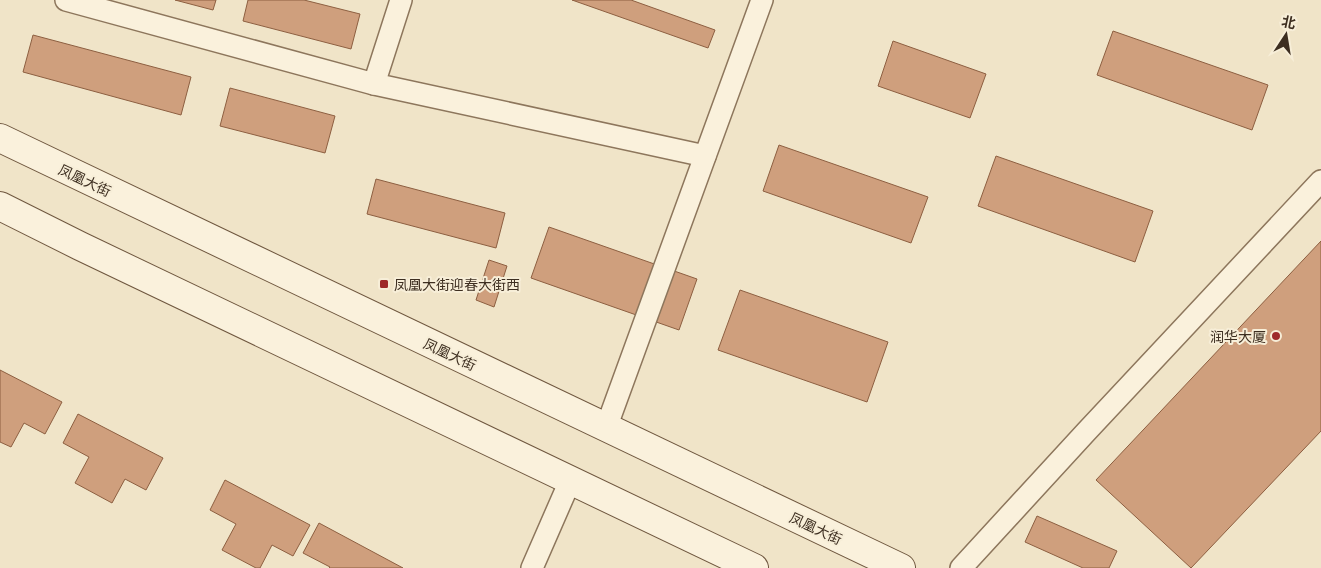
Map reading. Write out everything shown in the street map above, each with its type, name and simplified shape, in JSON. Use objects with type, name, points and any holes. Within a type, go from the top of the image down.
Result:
[{"type":"main road","name":"凤凰大街","points":[[0,138],[901,568]]},
{"type":"main road","points":[[0,206],[754,568]]},
{"type":"street","points":[[66,0],[374,84],[705,156]]},
{"type":"street","points":[[374,84],[401,0]]},
{"type":"street","points":[[606,428],[762,0]]},
{"type":"street","points":[[961,568],[1321,181]]},
{"type":"street","points":[[532,568],[570,481]]},
{"type":"building","points":[[175,0],[216,0],[213,10]]},
{"type":"building","points":[[248,0],[304,0],[360,14],[351,49],[243,21]]},
{"type":"building","points":[[572,0],[631,0],[715,30],[708,48]]},
{"type":"building","points":[[1113,31],[1268,85],[1252,130],[1097,75]]},
{"type":"building","points":[[33,35],[191,77],[181,115],[23,72]]},
{"type":"building","points":[[893,41],[986,74],[970,118],[878,86]]},
{"type":"building","points":[[230,88],[335,116],[325,153],[220,126]]},
{"type":"building","points":[[779,145],[928,197],[911,243],[763,191]]},
{"type":"building","points":[[996,156],[1153,211],[1135,262],[978,206]]},
{"type":"building","points":[[376,179],[505,213],[496,248],[367,214]]},
{"type":"building","points":[[549,227],[697,279],[679,330],[531,278]]},
{"type":"building","name":"润华大厦","points":[[1321,241],[1321,431],[1191,568],[1096,480]]},
{"type":"building","points":[[489,260],[507,266],[494,307],[476,300]]},
{"type":"building","points":[[740,290],[888,342],[867,402],[718,350]]},
{"type":"building","points":[[0,370],[62,402],[45,434],[24,423],[11,447],[0,442]]},
{"type":"building","points":[[78,414],[163,458],[146,490],[125,479],[112,503],[75,483],[89,457],[63,443]]},
{"type":"building","points":[[225,480],[310,525],[293,556],[272,545],[260,568],[256,568],[222,550],[236,524],[210,510]]},
{"type":"building","points":[[1037,516],[1117,551],[1109,568],[1083,568],[1025,542]]},
{"type":"building","points":[[319,523],[403,568],[329,568],[303,553]]},
{"type":"place","name":"凤凰大街迎春大街西","points":[[384,284]]},
{"type":"place","name":"润华大厦","points":[[1276,336]]}]
